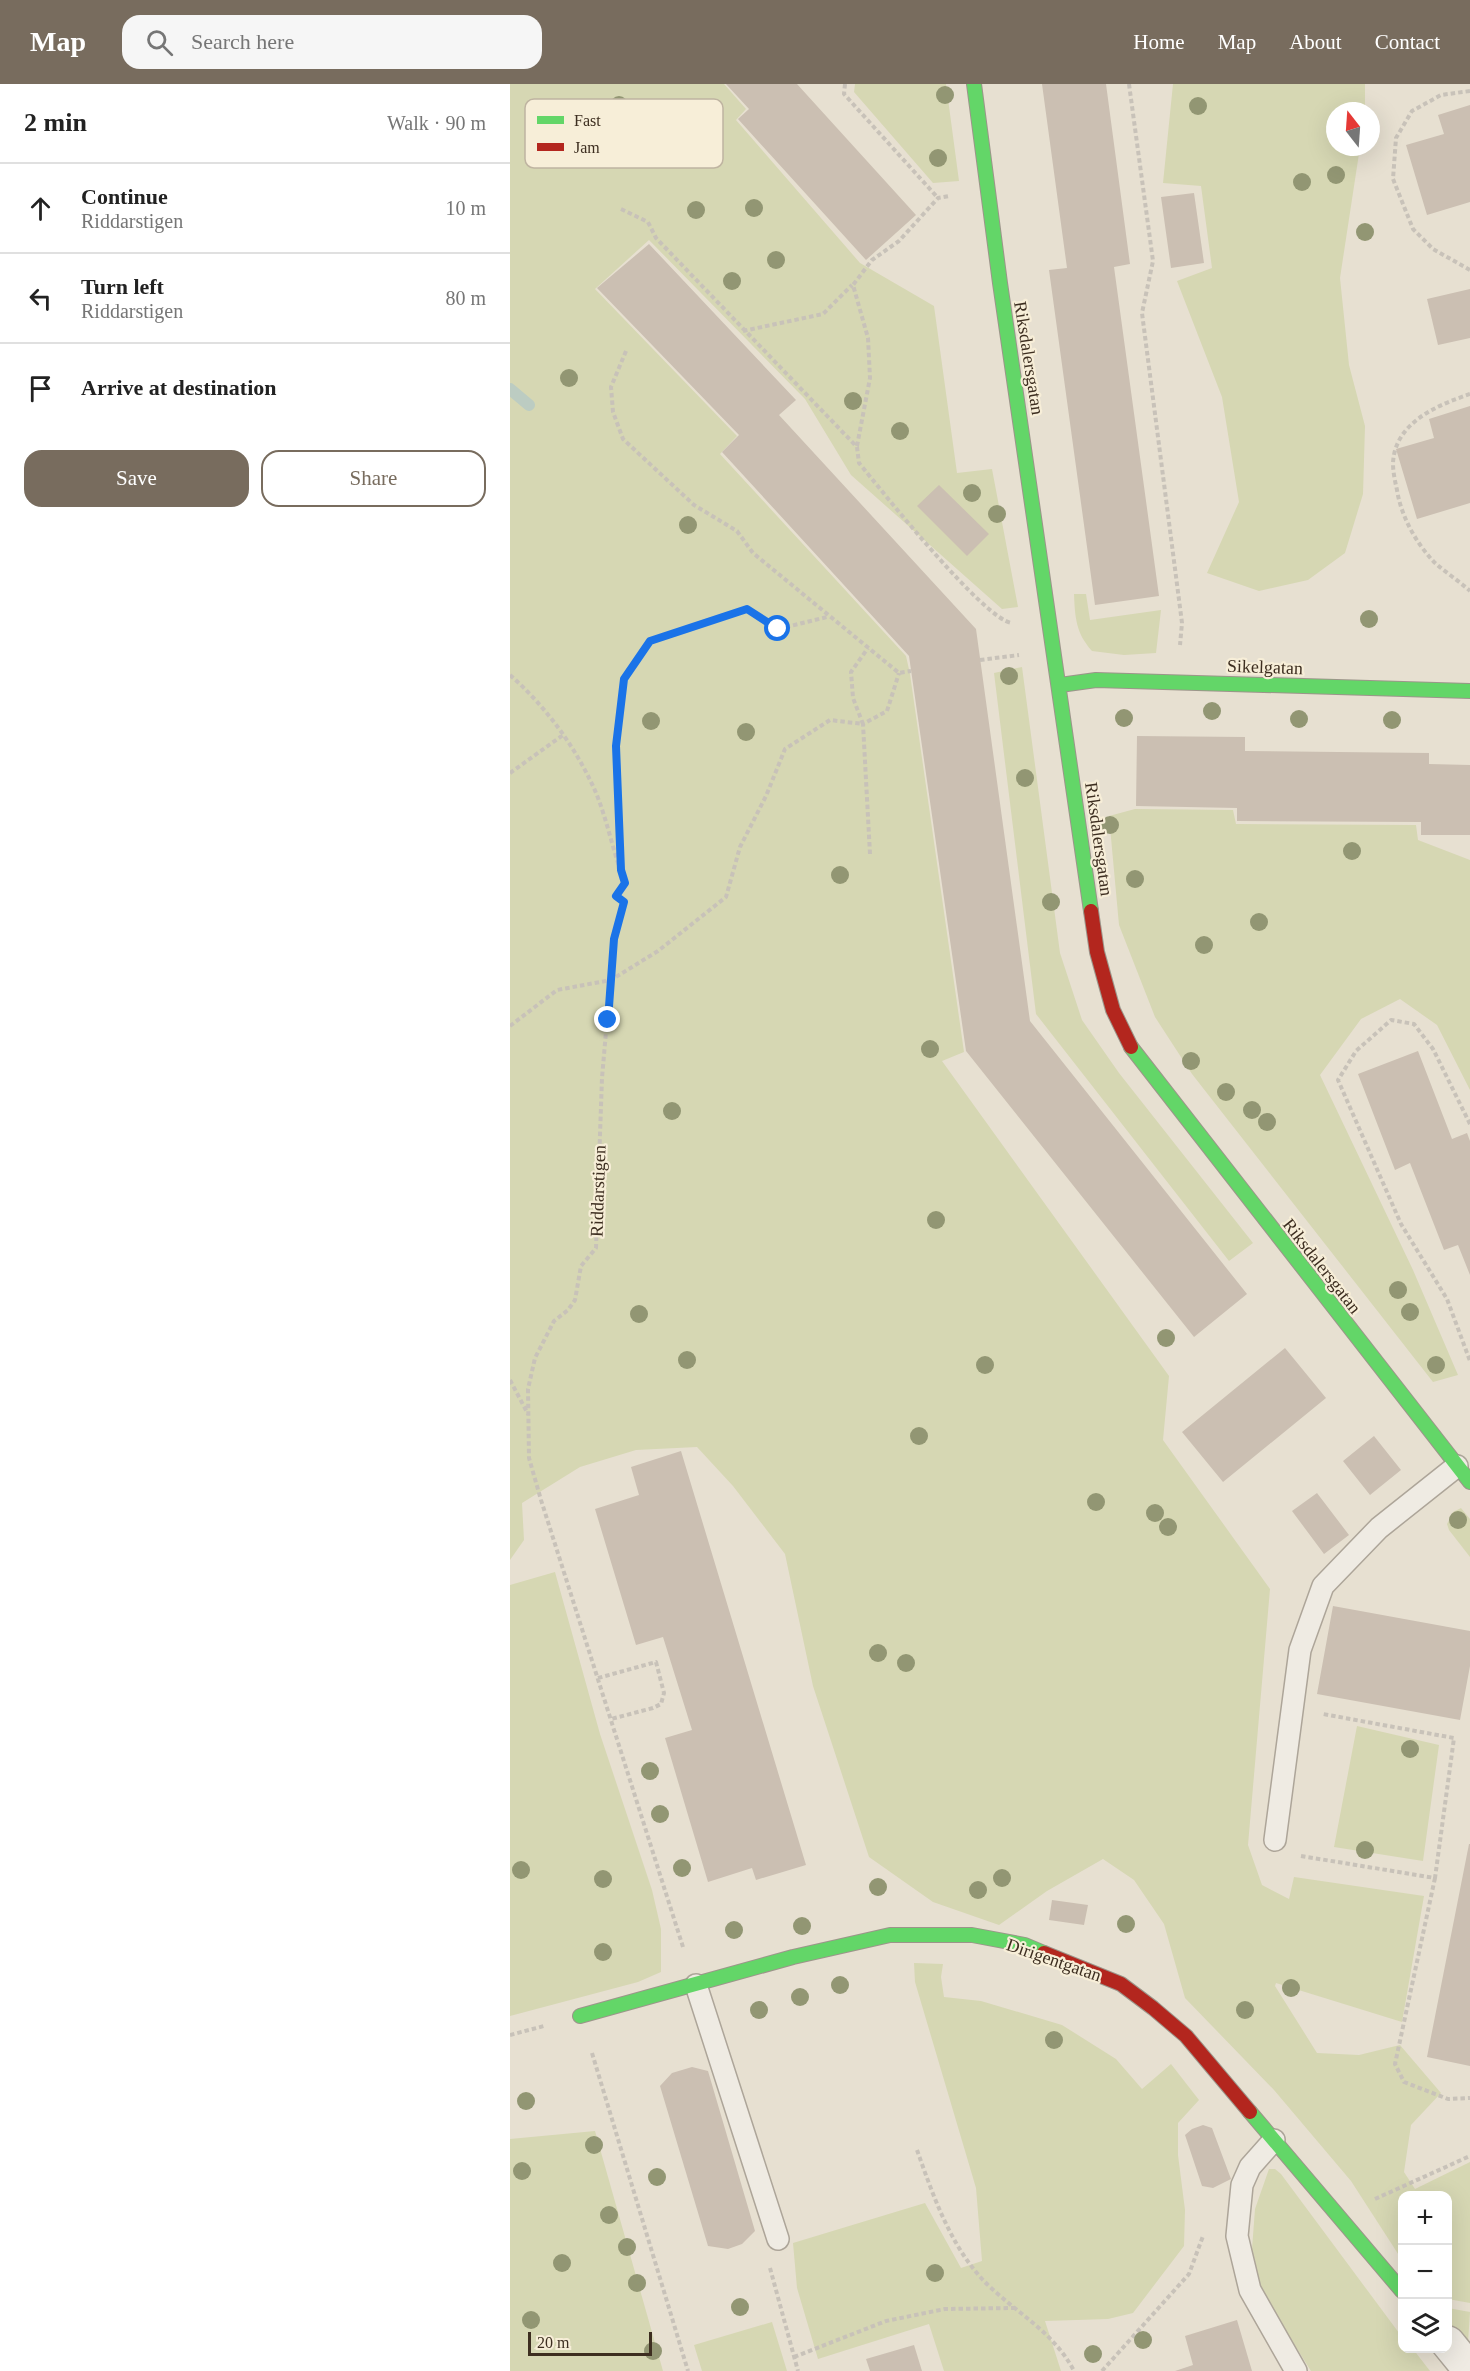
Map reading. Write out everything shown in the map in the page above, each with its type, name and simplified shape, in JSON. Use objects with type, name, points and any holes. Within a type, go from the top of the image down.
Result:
[{"type":"street","name":"Riksdalersgatan","points":[[974,84],[999,283],[1060,685],[1097,952],[1113,1010],[1135,1054],[1463,1474]]},
{"type":"street","name":"Sikelgatan","points":[[1060,685],[1096,680],[1470,691]]},
{"type":"street","name":"Dirigentgatan","points":[[580,2016],[793,1957],[890,1935],[972,1935],[1025,1945],[1121,1984],[1186,2036],[1398,2285]]},
{"type":"street","points":[[1452,2348],[1470,2370]]},
{"type":"lane","points":[[1275,1840],[1300,1650],[1323,1586],[1379,1528],[1463,1474]]},
{"type":"lane","points":[[696,1984],[778,2239]]},
{"type":"lane","points":[[1274,2140],[1250,2167],[1242,2186],[1237,2236],[1251,2290],[1296,2371]]},
{"type":"path","points":[[845,84],[844,94],[938,198]]},
{"type":"path","points":[[1129,84],[1153,261],[1142,313],[1182,623],[1180,647]]},
{"type":"path","points":[[1470,91],[1441,95],[1412,111],[1396,138],[1393,179],[1413,229],[1433,249],[1470,270]]},
{"type":"path","points":[[743,331],[823,314],[853,285],[872,260],[899,241],[938,198],[958,194]]},
{"type":"path","points":[[621,209],[648,222],[656,238],[857,447]]},
{"type":"path","points":[[853,285],[868,338],[870,378],[857,447],[859,463],[945,566],[998,617],[1009,624],[1017,623]]},
{"type":"path","points":[[626,351],[610,387],[613,412],[623,439],[694,505],[737,531],[753,553],[828,616],[899,673],[911,671]]},
{"type":"path","points":[[1470,394],[1439,405],[1415,421],[1400,439],[1393,463],[1399,507],[1421,546],[1436,563],[1470,591]]},
{"type":"path","name":"Riddarstigen","points":[[621,870],[616,746],[624,679],[650,641],[747,609],[778,629],[828,616]]},
{"type":"path","points":[[868,648],[851,672],[853,698],[863,724],[870,854]]},
{"type":"path","points":[[980,660],[1028,654]]},
{"type":"path","points":[[510,1026],[557,990],[611,980],[658,951],[726,897],[740,847],[766,796],[785,749],[830,720],[863,724],[886,711],[899,673]]},
{"type":"path","name":"Riddarstigen","points":[[510,675],[527,690],[564,735],[592,783],[625,883],[616,896],[624,902],[614,939],[602,1078],[596,1248],[581,1266],[575,1300],[568,1310],[554,1321],[535,1358],[528,1389],[529,1458],[696,1984]]},
{"type":"path","points":[[510,773],[564,735]]},
{"type":"path","points":[[1470,1124],[1433,1049],[1414,1024],[1390,1020],[1356,1051],[1338,1080],[1401,1224],[1447,1299],[1470,1361]]},
{"type":"path","points":[[510,1380],[529,1418]]},
{"type":"path","points":[[598,1678],[656,1662],[664,1693],[661,1704],[610,1719]]},
{"type":"path","points":[[1293,1709],[1454,1738],[1435,1878],[1395,2064],[1404,2082],[1448,2099],[1470,2098]]},
{"type":"path","points":[[1275,1840],[1295,1855],[1435,1878]]},
{"type":"path","points":[[580,2016],[688,2371]]},
{"type":"path","points":[[917,2150],[935,2201],[959,2249],[989,2287],[1054,2341],[1065,2354],[1074,2371]]},
{"type":"path","points":[[1337,2214],[1470,2157]]},
{"type":"path","points":[[1102,2371],[1189,2274],[1206,2229]]},
{"type":"path","points":[[778,2239],[769,2271],[798,2371]]},
{"type":"path","points":[[794,2357],[886,2321],[945,2309],[1015,2308]]},
{"type":"green space","points":[[510,84],[724,84],[746,109],[736,120],[860,263],[934,306],[957,473],[992,469],[1018,607],[1002,609],[851,475],[805,399],[649,240],[595,289],[737,436],[720,454],[906,656],[964,1052],[942,1061],[1169,1376],[1163,1440],[1270,1589],[1248,1845],[1262,1885],[1289,1899],[1294,1877],[1424,1896],[1402,2022],[1276,1983],[1275,1986],[1317,2053],[1359,2055],[1400,2045],[1441,2093],[1411,2125],[1404,2172],[1415,2189],[1470,2162],[1470,2303],[1452,2300],[1452,2191],[1398,2191],[1398,2254],[1351,2181],[1274,2090],[1185,1998],[1164,1924],[1134,1880],[1103,1859],[1047,1891],[999,1925],[933,1902],[869,1857],[813,1686],[785,1554],[733,1486],[697,1447],[636,1450],[580,1467],[522,1503],[524,1540],[510,1560]]},
{"type":"green space","points":[[855,84],[946,84],[959,181],[933,183],[854,92]]},
{"type":"green space","points":[[1173,84],[1365,84],[1365,102],[1326,102],[1326,156],[1359,156],[1340,278],[1349,365],[1365,426],[1363,494],[1345,553],[1308,580],[1259,591],[1207,573],[1239,502],[1222,397],[1177,281],[1212,268],[1201,186],[1163,183]]},
{"type":"green space","points":[[1074,594],[1086,594],[1090,620],[1161,610],[1156,653],[1124,655],[1092,651],[1077,625]]},
{"type":"green space","points":[[1022,667],[1060,953],[1082,1020],[1119,1073],[1253,1243],[1229,1261],[1036,1014],[994,673]]},
{"type":"green space","points":[[1135,809],[1233,810],[1236,824],[1416,825],[1418,840],[1470,860],[1470,1090],[1437,1025],[1400,999],[1361,1019],[1320,1075],[1413,1270],[1458,1375],[1433,1382],[1192,1074],[1155,1017],[1119,925],[1109,816]]},
{"type":"green space","points":[[1461,1508],[1470,1519],[1470,1557],[1447,1524],[1453,1512]]},
{"type":"green space","points":[[555,1572],[600,1734],[652,1890],[661,1929],[661,1972],[638,1982],[510,2016],[510,1585]]},
{"type":"green space","points":[[1357,1726],[1439,1745],[1423,1861],[1334,1847]]},
{"type":"green space","points":[[914,1963],[943,1964],[941,1977],[944,1997],[981,2001],[1062,2025],[1116,2059],[1142,2089],[1171,2064],[1199,2100],[1178,2123],[1178,2155],[1185,2210],[1184,2246],[1133,2313],[1108,2319],[1045,2321],[1061,2371],[944,2371],[929,2324],[818,2359],[797,2288],[793,2243],[925,2203],[961,2268],[982,2261],[976,2188],[915,1982]]},
{"type":"green space","points":[[595,2131],[663,2371],[510,2371],[510,2139]]},
{"type":"green space","points":[[1269,2169],[1275,2169],[1398,2332],[1398,2353],[1416,2353],[1430,2371],[1311,2371],[1262,2293],[1255,2272],[1252,2249],[1255,2209]]},
{"type":"green space","points":[[1452,2309],[1470,2312],[1468,2343],[1464,2342],[1452,2328]]},
{"type":"green space","points":[[772,2322],[787,2371],[702,2371],[694,2345]]},
{"type":"building","points":[[726,84],[797,84],[916,215],[866,260],[738,119],[749,109]]},
{"type":"building","points":[[1042,84],[1106,84],[1130,264],[1114,267],[1159,596],[1095,605],[1049,270],[1067,268]]},
{"type":"building","points":[[1470,105],[1470,202],[1427,215],[1406,145],[1444,134],[1438,115]]},
{"type":"building","points":[[1194,193],[1204,263],[1171,268],[1161,197]]},
{"type":"building","points":[[649,244],[796,400],[779,415],[976,629],[1030,1021],[1247,1294],[1194,1337],[966,1051],[909,656],[722,452],[739,435],[597,288]]},
{"type":"building","points":[[1470,289],[1470,338],[1438,345],[1427,299]]},
{"type":"building","points":[[1470,406],[1470,503],[1417,519],[1396,449],[1434,438],[1429,419]]},
{"type":"building","points":[[939,485],[989,534],[967,556],[917,506]]},
{"type":"building","points":[[1137,736],[1245,737],[1245,751],[1429,753],[1429,764],[1470,765],[1470,835],[1421,835],[1421,822],[1237,821],[1237,808],[1136,806]]},
{"type":"building","points":[[1418,1051],[1452,1139],[1467,1133],[1470,1141],[1470,1275],[1458,1245],[1444,1250],[1410,1163],[1395,1170],[1358,1074]]},
{"type":"building","points":[[1285,1348],[1326,1398],[1223,1482],[1182,1432]]},
{"type":"building","points":[[1374,1436],[1401,1470],[1370,1495],[1343,1461]]},
{"type":"building","points":[[681,1451],[806,1865],[756,1880],[752,1868],[708,1882],[665,1738],[692,1730],[663,1637],[636,1645],[595,1509],[639,1495],[631,1467]]},
{"type":"building","points":[[1317,1493],[1349,1535],[1324,1554],[1292,1511]]},
{"type":"building","points":[[1333,1606],[1470,1631],[1470,1666],[1460,1720],[1317,1694]]},
{"type":"building","points":[[1470,1844],[1470,2066],[1427,2057]]},
{"type":"building","points":[[1052,1900],[1088,1905],[1084,1925],[1049,1920]]},
{"type":"building","points":[[692,2067],[708,2071],[755,2231],[742,2244],[728,2249],[708,2246],[660,2086],[672,2073]]},
{"type":"building","points":[[1203,2125],[1212,2128],[1231,2179],[1213,2188],[1202,2186],[1185,2135],[1192,2129]]},
{"type":"building","points":[[1237,2320],[1252,2371],[1175,2371],[1193,2365],[1185,2336]]},
{"type":"building","points":[[914,2345],[922,2371],[870,2371],[866,2359]]},
{"type":"waterway","points":[[510,389],[529,405]]},
{"type":"traffic: fast","points":[[974,84],[1000,283],[1091,911]]},
{"type":"traffic: fast","points":[[1060,685],[1096,680],[1470,691]]},
{"type":"traffic: fast","points":[[1131,1047],[1470,1482]]},
{"type":"traffic: fast","points":[[580,2016],[793,1957],[890,1935],[972,1935],[1025,1945],[1044,1953]]},
{"type":"traffic: fast","points":[[1250,2112],[1398,2286]]},
{"type":"traffic: jam","points":[[1091,911],[1097,952],[1113,1010],[1131,1047]]},
{"type":"traffic: jam","points":[[1044,1953],[1121,1984],[1153,2008],[1186,2036],[1250,2112]]},
{"type":"route","points":[[608,1020],[614,939],[624,902],[616,896],[625,883],[621,870],[616,746],[624,679],[650,641],[747,609],[778,629]]}]
